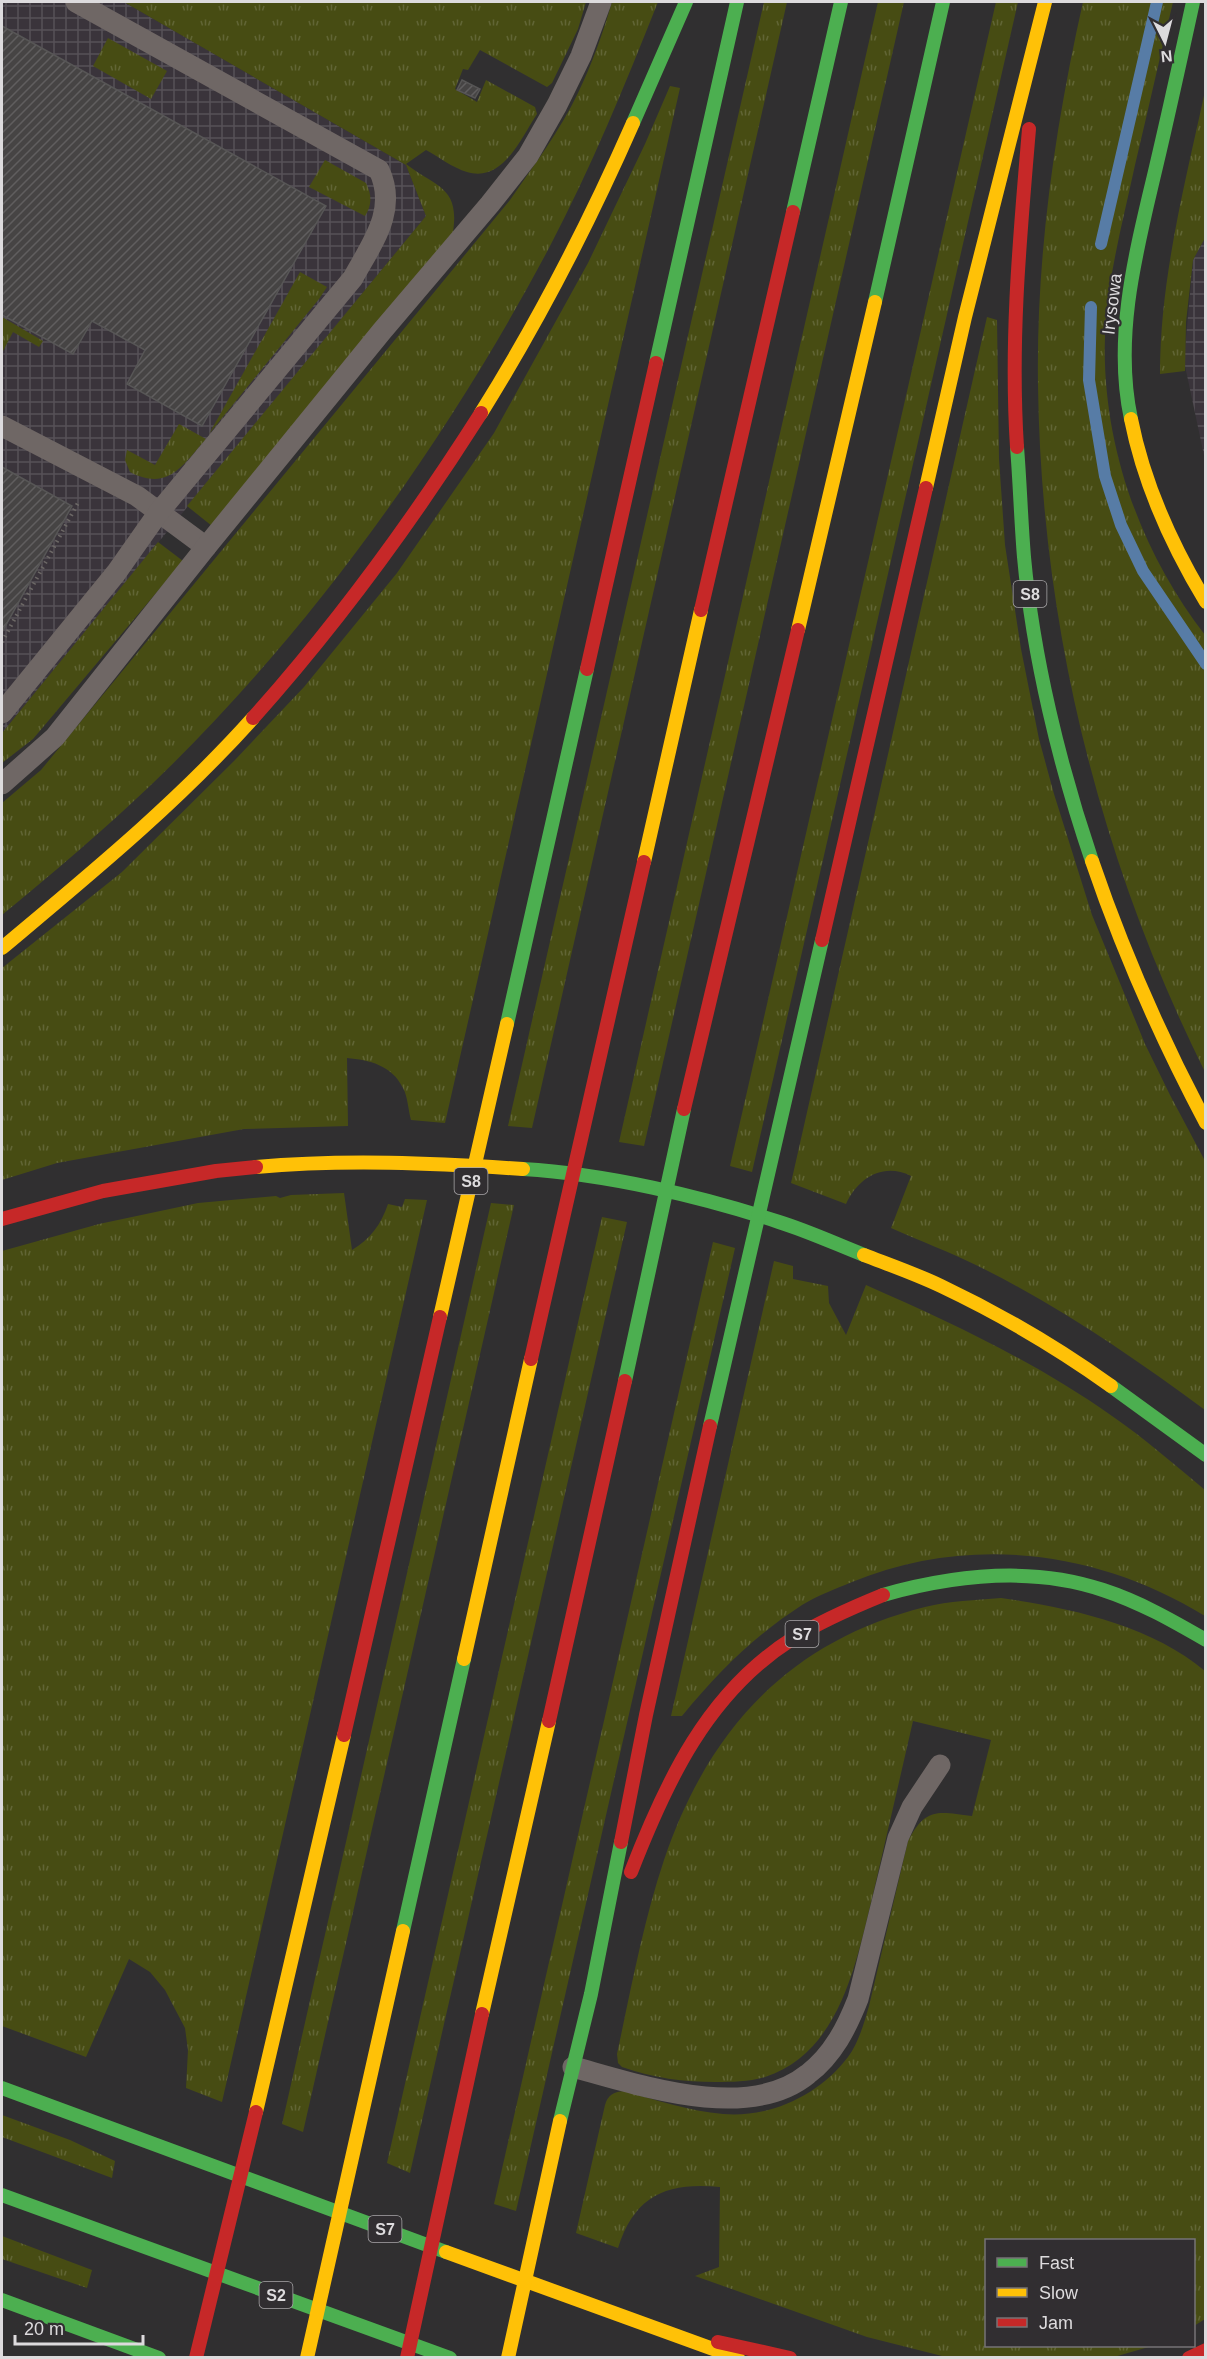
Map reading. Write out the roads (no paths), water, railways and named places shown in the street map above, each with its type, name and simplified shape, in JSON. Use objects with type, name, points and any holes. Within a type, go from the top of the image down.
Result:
[{"type":"main road","points":[[2,948],[93,873],[211,764],[282,686],[407,525],[529,333],[592,210],[686,2]]},
{"type":"main road","name":"S8","points":[[196,2358],[278,2024],[737,2]]},
{"type":"main road","points":[[307,2358],[605,1032],[841,2]]},
{"type":"main road","points":[[406,2358],[466,2084],[584,1570],[692,1074],[831,492],[943,2]]},
{"type":"main road","name":"S8","points":[[1045,2],[1037,34],[1014,320],[1016,429],[1024,559],[1049,707],[1078,820],[1131,971],[1186,1087],[1206,1123]]},
{"type":"main road","name":"Irysowa","points":[[1193,2],[1143,227],[1128,307],[1125,346],[1128,402],[1139,458],[1163,524],[1180,560],[1206,602]]},
{"type":"main road","points":[[591,1994],[646,1715],[714,1405],[965,317],[1037,34]]},
{"type":"main road","points":[[2,1219],[103,1191],[216,1172],[301,1162],[394,1162],[541,1170],[624,1183],[702,1199],[780,1222],[940,1285],[1006,1320],[1088,1370],[1206,1455]]},
{"type":"main road","name":"S7","points":[[508,2358],[547,2174],[591,1994],[628,1878],[657,1804],[680,1761],[716,1707],[758,1665],[810,1628],[853,1606],[922,1584],[976,1575],[1034,1577],[1086,1585],[1132,1601],[1206,1640]]},
{"type":"main road","name":"S7","points":[[2,2088],[646,2326],[790,2358]]},
{"type":"main road","name":"S2","points":[[2,2195],[450,2358]]},
{"type":"main road","points":[[2,2300],[159,2358]]},
{"type":"main road","points":[[646,2326],[738,2358]]},
{"type":"main road","points":[[1189,2358],[1206,2350]]},
{"type":"lane","points":[[2,713],[116,573],[159,512],[353,278],[377,235],[386,208],[385,182],[378,170],[76,2]]},
{"type":"lane","points":[[2,784],[55,737],[206,547],[528,156],[581,56],[601,2]]},
{"type":"lane","points":[[2,426],[137,496],[206,547]]},
{"type":"lane","points":[[573,2067],[649,2088],[728,2098],[763,2095],[785,2088],[808,2075],[832,2049],[848,2023],[858,1998],[898,1838],[912,1807],[940,1765]]},
{"type":"waterway","points":[[1101,244],[1157,2]]},
{"type":"waterway","points":[[1091,307],[1089,380],[1105,476],[1121,525],[1143,571],[1206,664]]}]
